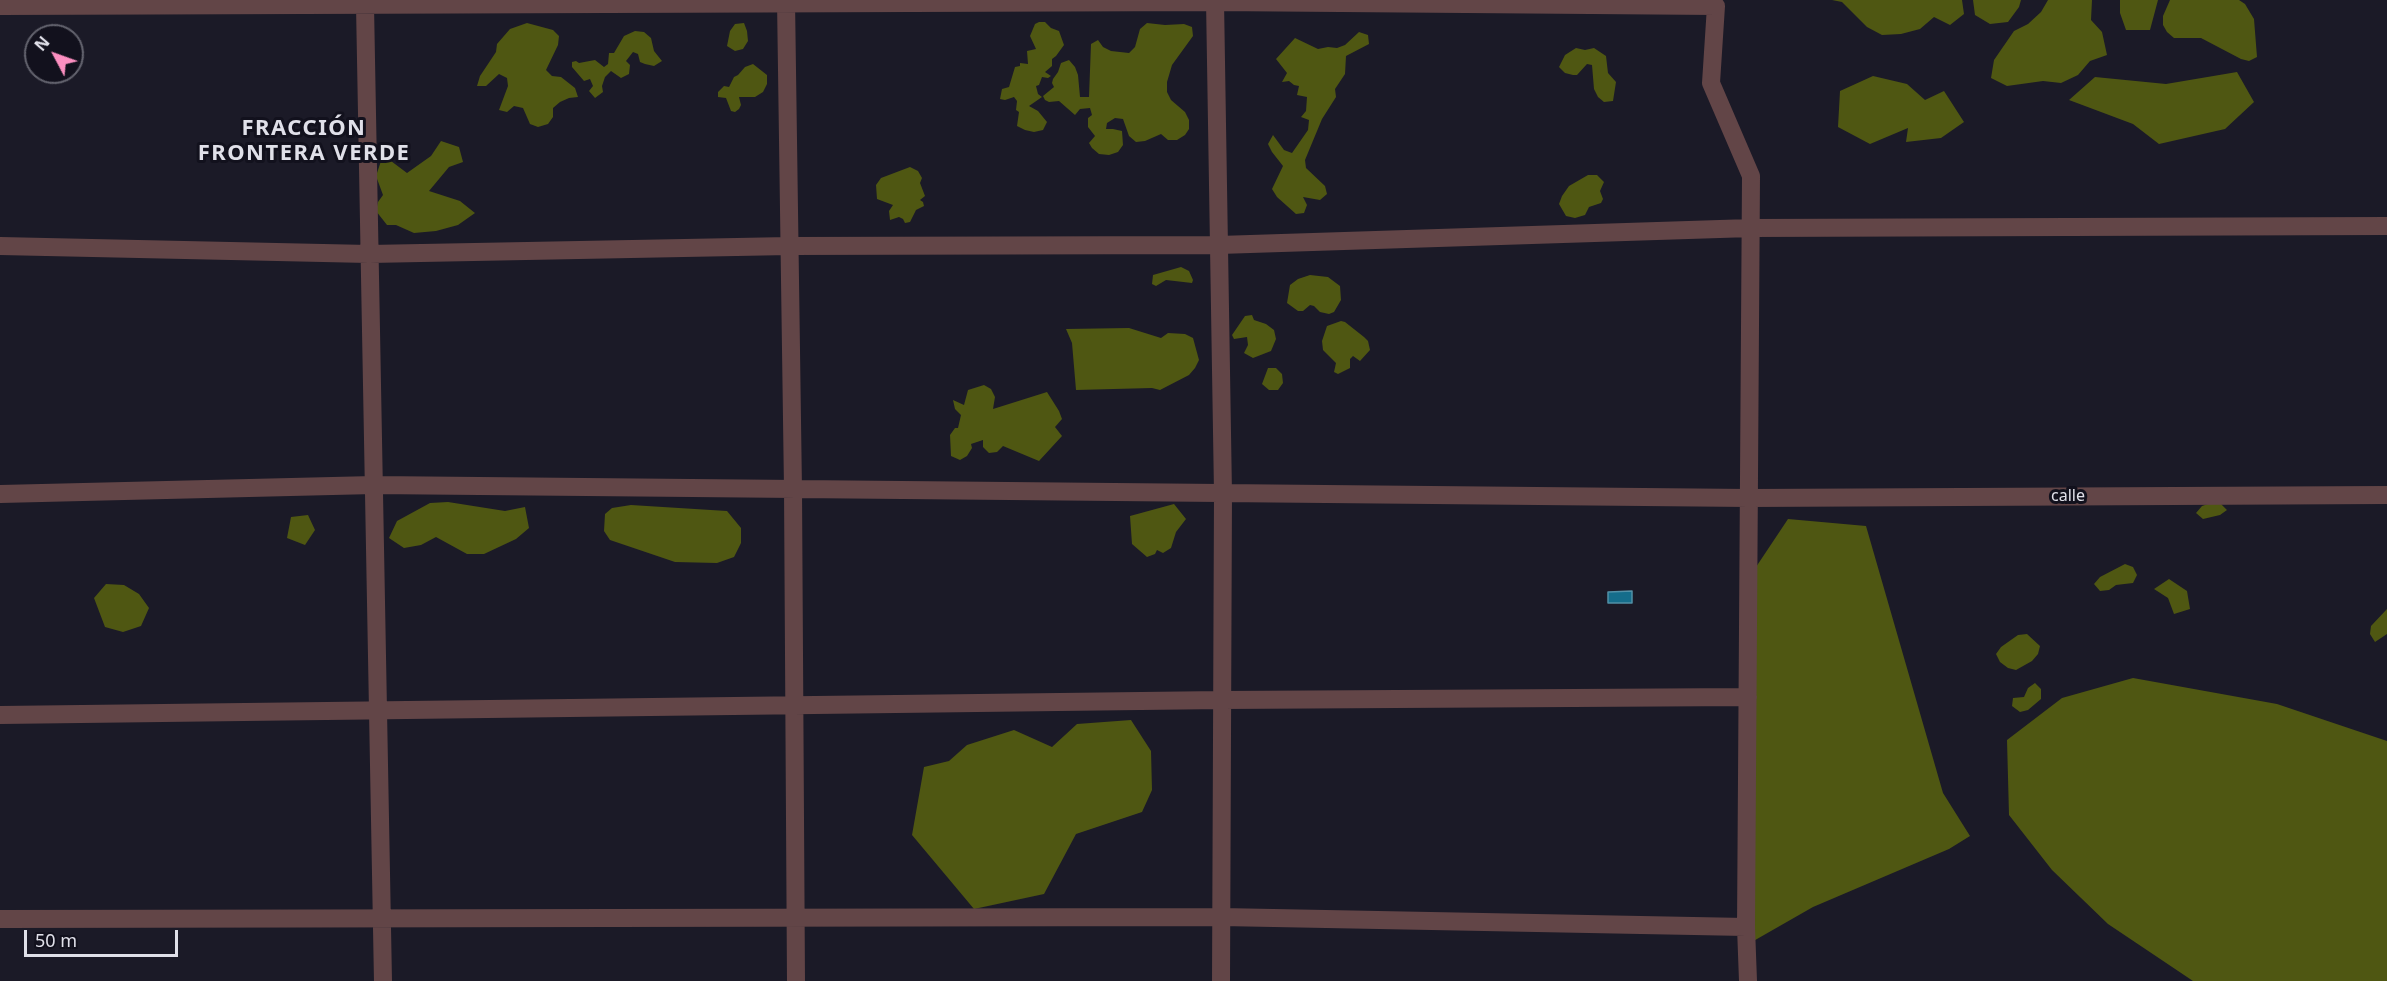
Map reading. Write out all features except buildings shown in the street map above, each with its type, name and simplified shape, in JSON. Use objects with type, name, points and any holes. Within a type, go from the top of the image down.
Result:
[{"type":"street","points":[[1215,1],[1223,493],[1221,981]]},
{"type":"street","points":[[0,6],[1215,1],[1716,3],[1711,83],[1751,176],[1746,927],[1748,981]]},
{"type":"street","points":[[786,2],[793,489],[796,981]]},
{"type":"street","points":[[364,5],[383,981]]},
{"type":"street","points":[[0,246],[369,254],[789,246],[1219,246],[1751,228],[2387,226]]},
{"type":"street","name":"calle","points":[[0,494],[374,485],[1749,498],[2387,495]]},
{"type":"street","points":[[0,715],[1222,700],[1748,697]]},
{"type":"street","points":[[0,919],[1221,917],[1746,927]]},
{"type":"green space","points":[[1832,0],[1962,0],[1964,14],[1950,25],[1934,17],[1920,29],[1901,34],[1882,35],[1867,27],[1842,2]]},
{"type":"green space","points":[[1973,0],[2021,0],[2019,7],[2008,22],[1990,24],[1975,15]]},
{"type":"green space","points":[[2048,0],[2092,0],[2091,20],[2102,32],[2107,55],[2090,61],[2078,75],[2061,83],[2043,81],[2007,86],[1991,78],[1994,60],[2014,31],[2028,24],[2041,12]]},
{"type":"green space","points":[[2120,0],[2158,0],[2150,30],[2126,30],[2120,13]]},
{"type":"green space","points":[[2170,0],[2239,0],[2245,4],[2254,19],[2257,57],[2249,61],[2241,59],[2201,38],[2174,38],[2163,25],[2163,16]]},
{"type":"green space","points":[[1045,22],[1051,28],[1059,31],[1064,45],[1052,59],[1052,66],[1045,72],[1051,76],[1042,77],[1039,85],[1036,86],[1038,94],[1042,97],[1029,106],[1038,111],[1047,122],[1043,130],[1034,132],[1017,126],[1019,112],[1016,110],[1017,101],[1014,97],[1000,99],[1002,89],[1009,87],[1015,67],[1020,66],[1020,63],[1028,64],[1027,51],[1036,49],[1030,36],[1035,24]]},
{"type":"green space","points":[[527,23],[553,30],[559,36],[558,45],[546,70],[552,76],[561,77],[575,88],[578,97],[560,102],[553,108],[553,117],[548,124],[538,127],[530,124],[523,108],[514,106],[507,112],[499,110],[508,86],[507,78],[499,74],[486,86],[477,86],[480,76],[496,52],[497,44],[510,29]]},
{"type":"green space","points":[[744,23],[748,41],[743,49],[735,51],[727,46],[730,31],[735,24]]},
{"type":"green space","points":[[1147,23],[1184,24],[1192,27],[1193,36],[1172,65],[1167,82],[1167,92],[1171,100],[1185,112],[1189,120],[1189,129],[1177,140],[1168,140],[1161,134],[1136,142],[1129,136],[1123,119],[1115,118],[1107,123],[1106,129],[1122,131],[1123,145],[1118,152],[1109,155],[1099,154],[1089,143],[1095,136],[1088,127],[1088,118],[1092,115],[1090,108],[1080,109],[1075,115],[1059,101],[1049,102],[1043,96],[1054,87],[1053,79],[1061,63],[1069,60],[1078,75],[1080,97],[1089,97],[1091,44],[1098,40],[1103,47],[1111,51],[1129,53],[1135,47],[1140,29]]},
{"type":"green space","points":[[635,31],[644,32],[651,38],[654,51],[662,61],[654,66],[645,64],[640,62],[638,54],[633,52],[626,61],[630,65],[629,74],[621,78],[611,71],[605,77],[603,92],[595,98],[589,91],[593,86],[590,79],[584,81],[572,67],[572,62],[595,60],[604,67],[608,64],[609,53],[614,53],[624,36]]},
{"type":"green space","points":[[1359,32],[1368,35],[1369,44],[1346,56],[1345,74],[1335,89],[1336,97],[1322,119],[1305,160],[1306,168],[1325,186],[1327,194],[1320,200],[1303,197],[1307,205],[1304,213],[1296,214],[1277,197],[1272,189],[1283,166],[1268,144],[1273,135],[1284,150],[1292,153],[1308,130],[1309,120],[1301,117],[1306,111],[1307,97],[1297,95],[1299,86],[1289,81],[1282,82],[1287,73],[1276,59],[1295,38],[1318,49],[1337,48],[1345,45]]},
{"type":"green space","points":[[1576,48],[1585,50],[1594,48],[1606,56],[1608,73],[1616,82],[1613,101],[1604,102],[1598,97],[1594,89],[1592,65],[1587,64],[1577,75],[1565,73],[1559,67],[1565,55]]},
{"type":"green space","points":[[753,64],[767,75],[767,84],[763,92],[755,97],[739,97],[741,105],[739,109],[735,112],[731,111],[726,98],[718,97],[718,92],[724,86],[729,87],[734,77],[745,67]]},
{"type":"green space","points":[[2237,72],[2254,102],[2225,129],[2159,144],[2133,124],[2069,100],[2095,77],[2166,84]]},
{"type":"green space","points":[[1873,76],[1907,84],[1925,100],[1944,91],[1964,122],[1941,138],[1906,142],[1908,128],[1870,144],[1838,127],[1840,91]]},
{"type":"green space","points":[[441,141],[459,147],[463,162],[449,167],[429,191],[460,201],[475,213],[458,225],[436,231],[414,233],[396,225],[387,225],[376,211],[383,195],[376,176],[383,155],[407,173],[431,156]]},
{"type":"green space","points":[[910,167],[918,171],[922,178],[920,183],[925,196],[920,200],[924,206],[916,210],[910,222],[905,223],[899,217],[890,220],[889,211],[893,205],[877,199],[876,185],[881,178]]},
{"type":"green space","points":[[1588,175],[1597,175],[1604,182],[1600,191],[1603,199],[1601,203],[1589,207],[1585,215],[1575,218],[1566,216],[1559,204],[1562,196],[1569,186]]},
{"type":"green space","points":[[1181,267],[1189,271],[1192,283],[1166,280],[1156,286],[1152,284],[1153,275]]},
{"type":"green space","points":[[1310,275],[1328,277],[1340,286],[1341,300],[1334,312],[1329,314],[1320,312],[1310,305],[1303,311],[1298,311],[1287,303],[1290,285]]},
{"type":"green space","points":[[1252,315],[1254,320],[1274,330],[1276,339],[1271,351],[1253,358],[1244,353],[1248,345],[1247,337],[1234,339],[1232,335],[1245,316]]},
{"type":"green space","points":[[1341,321],[1368,341],[1370,350],[1360,361],[1353,356],[1350,359],[1350,368],[1338,374],[1334,372],[1336,363],[1323,350],[1322,341],[1327,326]]},
{"type":"green space","points":[[1129,328],[1161,338],[1168,333],[1185,334],[1193,338],[1199,360],[1195,368],[1189,375],[1160,390],[1152,388],[1076,390],[1072,343],[1066,329]]},
{"type":"green space","points":[[1268,368],[1276,368],[1282,374],[1283,383],[1278,390],[1269,390],[1262,384]]},
{"type":"green space","points":[[984,385],[991,389],[995,397],[993,409],[1047,392],[1062,419],[1055,427],[1062,436],[1039,461],[1003,446],[997,452],[989,453],[983,447],[983,440],[971,444],[972,448],[967,456],[960,460],[951,456],[950,435],[955,428],[958,428],[961,415],[955,409],[953,400],[964,405],[968,390]]},
{"type":"green space","points":[[448,502],[505,511],[525,507],[529,528],[516,539],[484,554],[467,554],[436,537],[421,545],[404,548],[389,538],[397,521],[430,503]]},
{"type":"green space","points":[[2211,503],[2221,504],[2227,510],[2220,515],[2203,519],[2196,513],[2202,506]]},
{"type":"green space","points":[[1174,504],[1186,519],[1176,532],[1171,548],[1163,553],[1157,550],[1155,554],[1147,557],[1132,544],[1130,516]]},
{"type":"green space","points":[[631,505],[727,511],[741,528],[741,543],[734,557],[717,563],[675,562],[610,540],[604,531],[605,514],[612,508]]},
{"type":"green space","points":[[308,515],[315,530],[305,545],[287,538],[291,517]]},
{"type":"green space","points":[[1788,519],[1866,526],[1943,793],[1970,836],[1949,849],[1813,907],[1750,943],[1752,573]]},
{"type":"green space","points":[[2125,564],[2133,567],[2137,575],[2133,583],[2116,585],[2109,590],[2100,591],[2094,584],[2100,577]]},
{"type":"green space","points":[[2169,579],[2187,591],[2190,609],[2174,614],[2168,598],[2154,589]]},
{"type":"green space","points":[[106,584],[124,585],[139,594],[149,608],[141,626],[123,632],[105,627],[94,598]]},
{"type":"green space","points":[[2387,609],[2387,634],[2375,642],[2370,634],[2371,626]]},
{"type":"green space","points":[[2027,634],[2040,646],[2038,654],[2032,661],[2016,670],[2008,668],[2000,662],[1996,654],[2001,647],[2018,635]]},
{"type":"green space","points":[[2133,678],[2277,704],[2387,741],[2387,981],[2193,981],[2108,924],[2052,870],[2009,815],[2007,740],[2062,698]]},
{"type":"green space","points":[[2035,683],[2041,689],[2041,699],[2028,710],[2020,712],[2012,706],[2013,698],[2024,697],[2028,688]]},
{"type":"green space","points":[[1131,720],[1151,751],[1152,790],[1142,812],[1076,834],[1044,894],[974,909],[912,835],[924,767],[949,761],[967,745],[1014,730],[1052,747],[1077,724]]},
{"type":"water","points":[[1632,591],[1632,603],[1608,603],[1608,592]]},
{"type":"district","name":"FRACCIÓN FRONTERA VERDE","points":[[304,142]]}]
